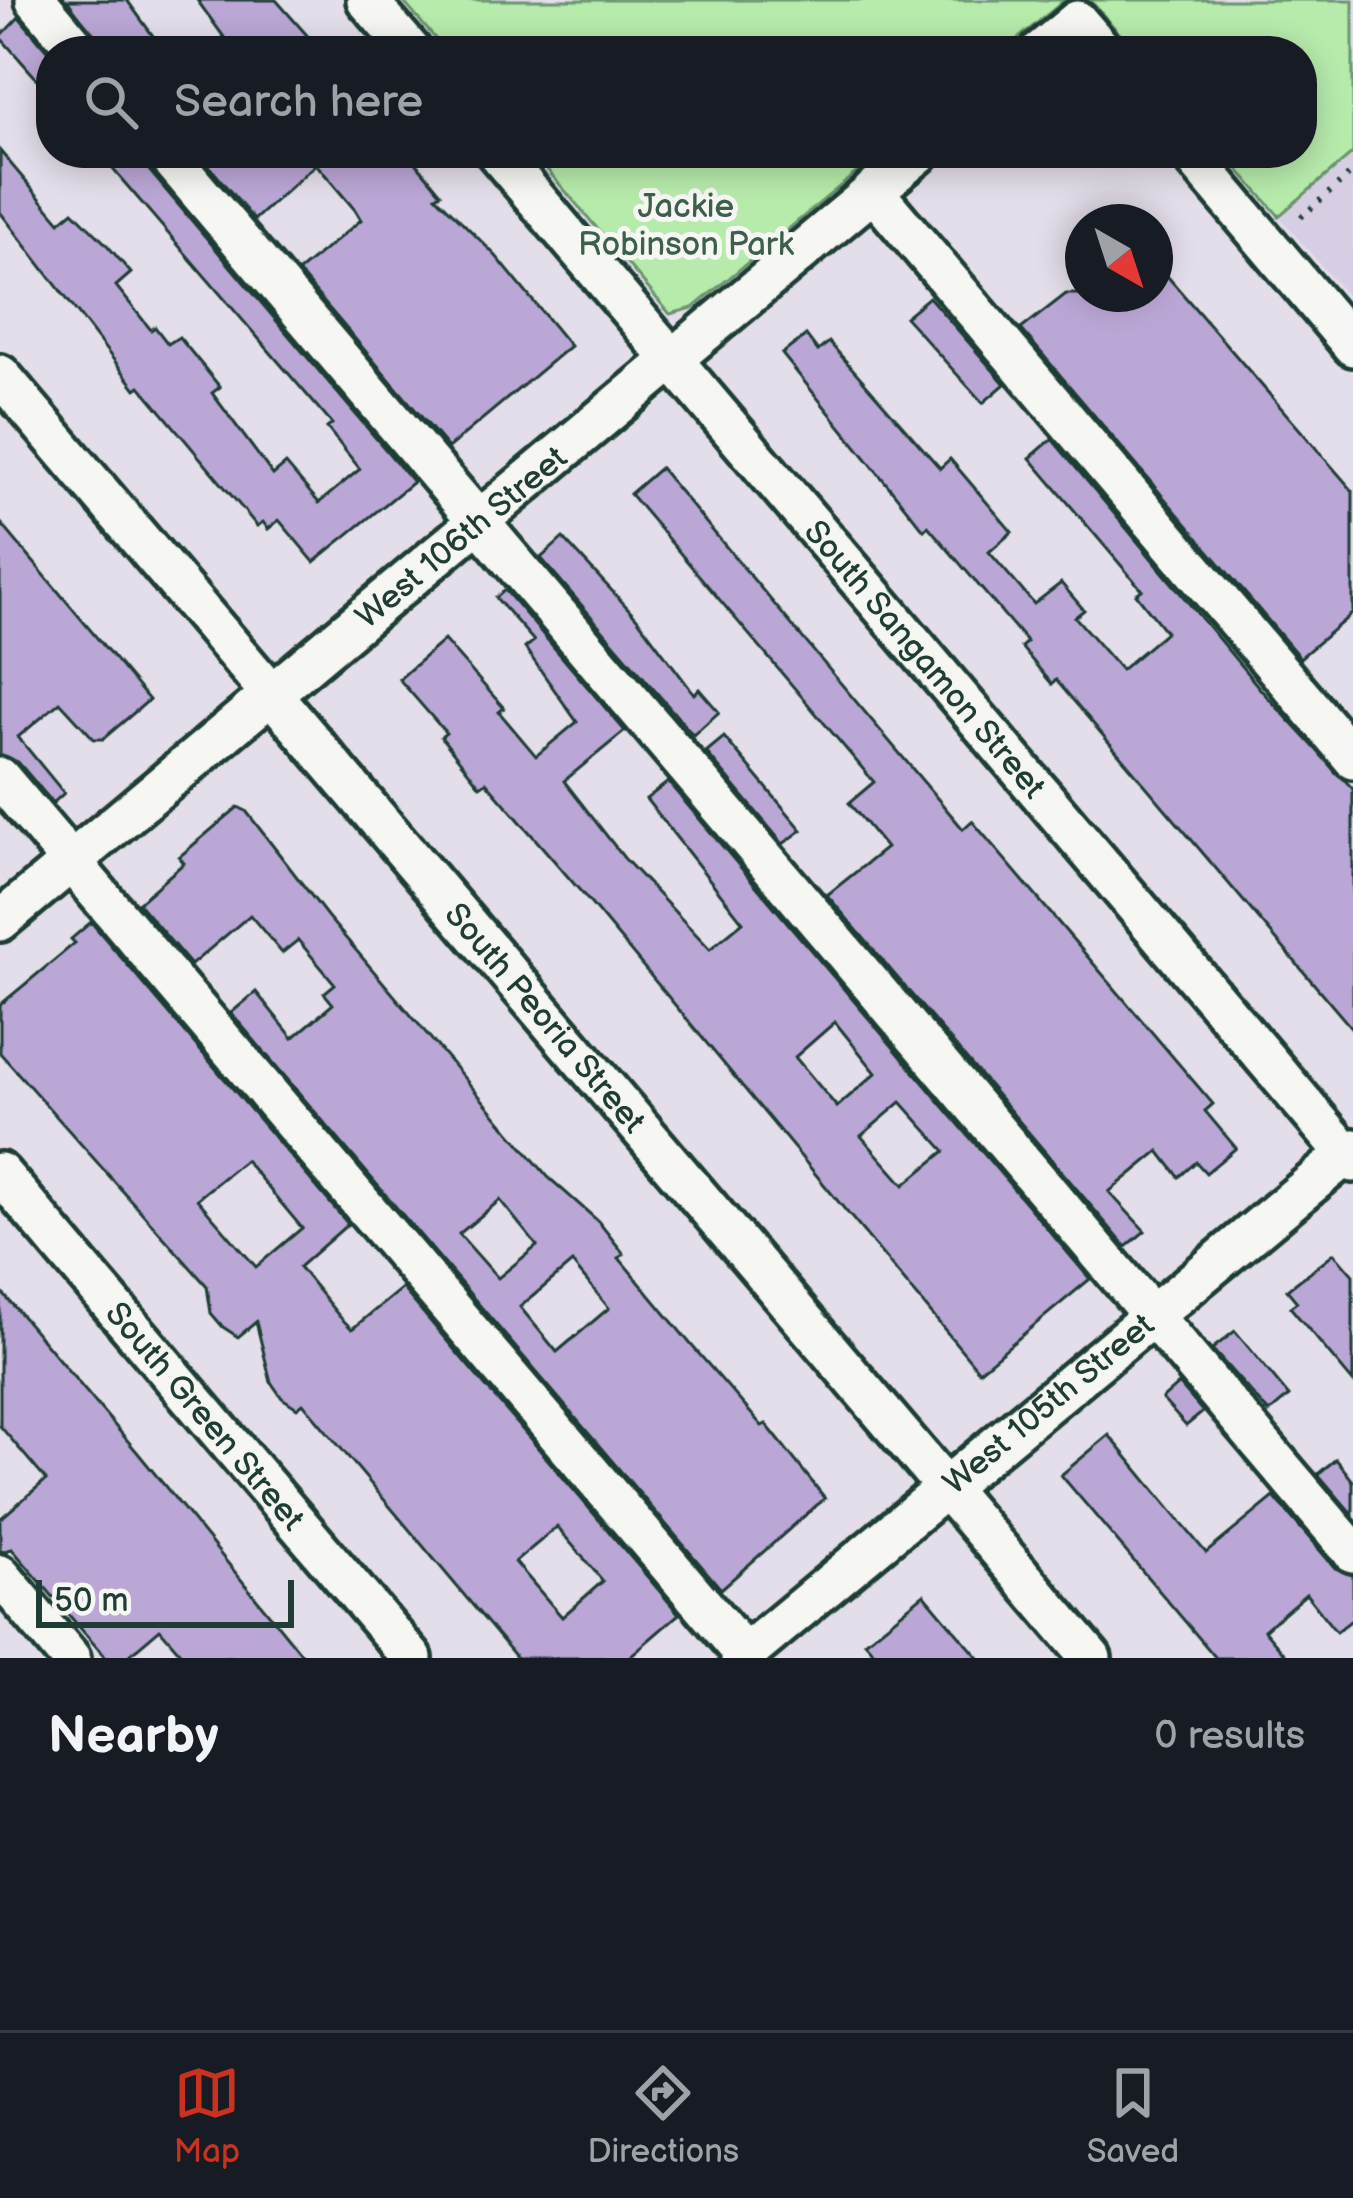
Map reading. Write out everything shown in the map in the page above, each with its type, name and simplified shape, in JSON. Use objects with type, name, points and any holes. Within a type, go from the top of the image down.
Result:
[{"type":"street","points":[[36,0],[66,36]]},
{"type":"street","points":[[368,0],[398,36]]},
{"type":"street","points":[[1058,36],[1077,20],[1090,36]]},
{"type":"street","points":[[179,168],[1353,1552]]},
{"type":"street","name":"South Sangamon Street","points":[[510,168],[1351,1155]]},
{"type":"street","name":"West 106th Street","points":[[0,922],[901,168]]},
{"type":"street","points":[[1203,168],[1353,346]]},
{"type":"street","points":[[873,191],[1353,758]]},
{"type":"street","name":"South Peoria Street","points":[[0,375],[1091,1658]]},
{"type":"street","points":[[0,778],[745,1657]]},
{"type":"street","name":"West 105th Street","points":[[745,1657],[1351,1155]]},
{"type":"street","name":"South Green Street","points":[[0,1173],[412,1658]]},
{"type":"street","points":[[0,1575],[65,1656]]},
{"type":"path","points":[[1300,217],[1353,172]]},
{"type":"shaded area","points":[[1353,153],[1353,303],[1279,216]]},
{"type":"green space","points":[[402,0],[1065,0],[1021,36],[433,36]]},
{"type":"green space","points":[[1090,0],[1353,0],[1353,153],[1279,216],[1237,168],[1317,168],[1317,36],[1122,36]]},
{"type":"green space","name":"Jackie Robinson Park","points":[[546,168],[862,168],[693,308],[670,314]]},
{"type":"building","points":[[67,0],[127,0],[153,36],[94,36]]},
{"type":"building","points":[[197,0],[276,0],[308,36],[223,36]]},
{"type":"building","points":[[19,17],[36,37],[36,78],[0,37]]},
{"type":"building","points":[[0,151],[60,222],[73,211],[107,245],[131,273],[116,286],[151,330],[155,327],[168,344],[179,337],[220,387],[212,393],[273,475],[286,464],[319,503],[360,469],[327,428],[332,424],[112,168],[148,168],[413,482],[314,562],[279,520],[268,529],[263,522],[257,526],[140,386],[136,389],[0,212]]},
{"type":"building","points":[[211,168],[312,168],[254,220]]},
{"type":"building","points":[[319,168],[420,168],[441,193],[436,196],[496,256],[570,346],[448,448],[298,272],[361,220]]},
{"type":"building","points":[[1173,283],[1353,491],[1353,613],[1300,658],[1021,329],[1065,295],[1065,312],[1173,312]]},
{"type":"building","points":[[929,297],[1005,384],[983,403],[905,317]]},
{"type":"building","points":[[806,335],[818,351],[829,342],[940,468],[950,459],[1012,532],[989,552],[1034,604],[1061,583],[1084,610],[1075,617],[1121,670],[1166,632],[1136,594],[1142,590],[1030,458],[1052,439],[1262,691],[1353,789],[1353,1030],[1056,680],[1052,684],[1041,671],[1021,647],[1027,642],[928,526],[924,530],[782,354]]},
{"type":"building","points":[[660,468],[963,829],[972,821],[1213,1104],[1205,1111],[1236,1148],[1206,1173],[1196,1162],[1179,1177],[1159,1151],[1109,1192],[1145,1231],[1126,1247],[827,895],[886,848],[849,803],[874,782],[630,494]]},
{"type":"building","points":[[0,522],[149,700],[103,739],[94,739],[60,702],[18,737],[64,793],[53,803],[18,762],[0,755]]},
{"type":"building","points":[[563,538],[637,618],[694,694],[699,689],[719,712],[693,735],[541,558]]},
{"type":"building","points":[[505,590],[625,731],[564,781],[624,858],[710,949],[743,922],[646,799],[668,782],[1090,1279],[979,1371],[582,893],[486,782],[480,786],[441,737],[446,733],[399,679],[444,640],[504,708],[499,712],[536,756],[577,722],[525,648],[534,641],[496,598]],"holes":[[[835,1022],[876,1073],[837,1107],[795,1057]],[[901,1102],[945,1151],[904,1185],[861,1136]]]},
{"type":"building","points":[[724,737],[802,830],[783,844],[706,752]]},
{"type":"building","points":[[238,807],[246,811],[327,916],[548,1177],[598,1221],[624,1254],[619,1258],[825,1498],[721,1589],[231,1013],[256,992],[293,1038],[333,1004],[324,993],[335,984],[298,940],[282,953],[250,915],[191,965],[138,903],[184,863],[179,857]],"holes":[[[500,1200],[537,1246],[498,1278],[459,1234]],[[572,1263],[609,1308],[557,1352],[520,1307]]]},
{"type":"building","points":[[91,922],[348,1224],[299,1267],[339,1316],[352,1329],[402,1288],[679,1614],[628,1658],[517,1658],[303,1403],[297,1408],[282,1398],[271,1382],[256,1322],[238,1337],[223,1327],[211,1313],[207,1286],[0,1053],[0,1005],[75,943],[71,939]],"holes":[[[245,1160],[302,1228],[256,1267],[197,1199]],[[557,1527],[603,1581],[562,1617],[515,1562]]]},
{"type":"building","points":[[1334,1253],[1353,1275],[1353,1382],[1290,1307],[1297,1302],[1287,1290]]},
{"type":"building","points":[[0,1290],[305,1658],[185,1658],[160,1629],[126,1658],[106,1658],[12,1549],[0,1552],[0,1519],[46,1480],[0,1426]]},
{"type":"building","points":[[1235,1331],[1289,1396],[1269,1413],[1212,1349]]},
{"type":"building","points":[[1179,1384],[1203,1412],[1186,1426],[1162,1399]]},
{"type":"building","points":[[1109,1435],[1206,1553],[1274,1497],[1335,1568],[1353,1575],[1353,1619],[1336,1632],[1306,1594],[1264,1630],[1288,1658],[1216,1658],[1061,1475]]},
{"type":"building","points":[[1336,1459],[1353,1481],[1353,1515],[1318,1474]]},
{"type":"building","points":[[924,1594],[979,1658],[879,1658],[865,1642]]}]
